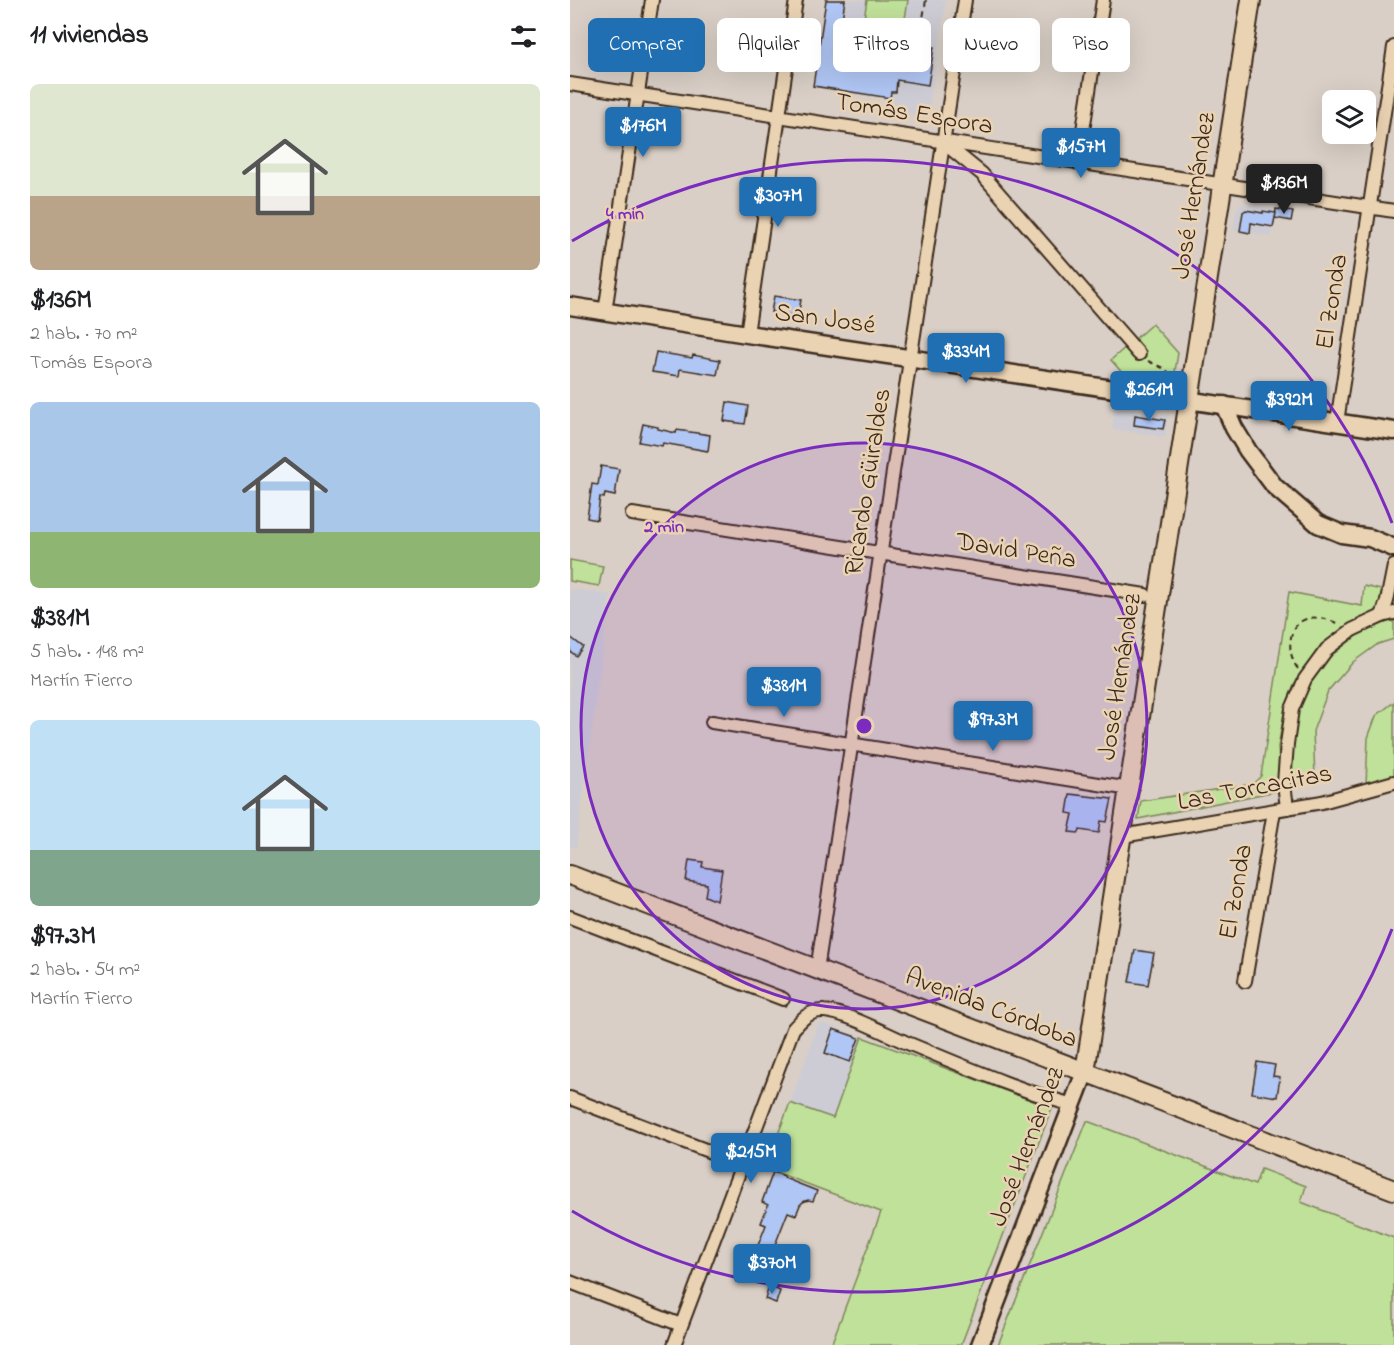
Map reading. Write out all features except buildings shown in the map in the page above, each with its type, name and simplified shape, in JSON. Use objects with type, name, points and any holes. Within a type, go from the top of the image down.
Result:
[{"type":"main road","name":"José Hernández","points":[[1085,1071],[1251,0]]},
{"type":"main road","name":"Avenida Córdoba","points":[[570,875],[1394,1190]]},
{"type":"street","points":[[605,312],[652,0]]},
{"type":"street","points":[[747,334],[796,0]]},
{"type":"street","name":"Ricardo Güiraldes","points":[[817,970],[965,0]]},
{"type":"street","points":[[1077,163],[1103,0]]},
{"type":"street","name":"El Zonda","points":[[1337,422],[1394,47]]},
{"type":"street","name":"Tomás Espora","points":[[570,84],[1394,212]]},
{"type":"street","points":[[944,142],[982,174],[1139,354]]},
{"type":"street","name":"San José","points":[[570,306],[910,358],[1191,394],[1224,405],[1394,431]]},
{"type":"street","points":[[1224,405],[1248,451],[1275,487],[1318,524],[1342,534],[1370,538],[1394,548]]},
{"type":"street","name":"David Peña","points":[[632,514],[1145,595]]},
{"type":"street","points":[[1388,615],[1387,601],[1394,566]]},
{"type":"street","name":"El Zonda","points":[[1245,981],[1281,809],[1292,709],[1305,678],[1328,649],[1353,630],[1388,615]]},
{"type":"street","points":[[712,722],[1130,789]]},
{"type":"street","name":"Las Torcacitas","points":[[1122,836],[1322,802],[1394,783]]},
{"type":"street","points":[[570,917],[783,999]]},
{"type":"street","points":[[674,1345],[794,1029],[803,1018],[815,1011],[826,1011],[844,1016],[1043,1097],[1072,1105]]},
{"type":"street","name":"José Hernández","points":[[980,1345],[1085,1071]]},
{"type":"street","points":[[570,1098],[742,1164]]},
{"type":"street","points":[[570,1282],[681,1325]]},
{"type":"path","points":[[923,18],[926,0]]},
{"type":"path","points":[[1139,354],[1165,369],[1191,394]]},
{"type":"path","points":[[1305,678],[1293,663],[1290,643],[1295,627],[1307,618],[1327,619],[1353,630]]},
{"type":"shaded area","points":[[826,0],[946,0],[929,108],[919,116],[888,111],[890,98],[813,86],[815,72],[821,72],[821,33]]},
{"type":"shaded area","points":[[1242,204],[1276,209],[1271,237],[1233,230],[1237,208]]},
{"type":"shaded area","points":[[1115,407],[1168,415],[1165,437],[1112,429]]},
{"type":"shaded area","points":[[570,589],[610,595],[576,848],[570,846]]},
{"type":"shaded area","points":[[819,1022],[862,1037],[833,1118],[790,1103]]},
{"type":"green space","points":[[867,0],[908,0],[905,18],[864,18]]},
{"type":"green space","points":[[1152,324],[1178,353],[1173,383],[1126,377],[1111,360]]},
{"type":"green space","points":[[570,560],[603,566],[599,586],[570,581]]},
{"type":"green space","points":[[1364,586],[1394,593],[1394,609],[1321,648],[1294,684],[1285,709],[1278,747],[1280,774],[1276,791],[1138,819],[1141,801],[1253,784],[1261,776],[1289,592],[1362,606]]},
{"type":"green space","points":[[1394,619],[1394,639],[1378,644],[1353,662],[1328,691],[1313,731],[1315,777],[1289,788],[1296,713],[1309,685],[1327,659],[1359,634]]},
{"type":"green space","points":[[1394,702],[1394,778],[1366,785],[1368,738],[1376,716]]},
{"type":"green space","points":[[862,1037],[1052,1108],[961,1345],[831,1345],[881,1212],[765,1168],[790,1103],[833,1118]]},
{"type":"green space","points":[[1087,1121],[1255,1185],[1261,1169],[1306,1186],[1301,1202],[1394,1238],[1394,1345],[998,1345]]}]
